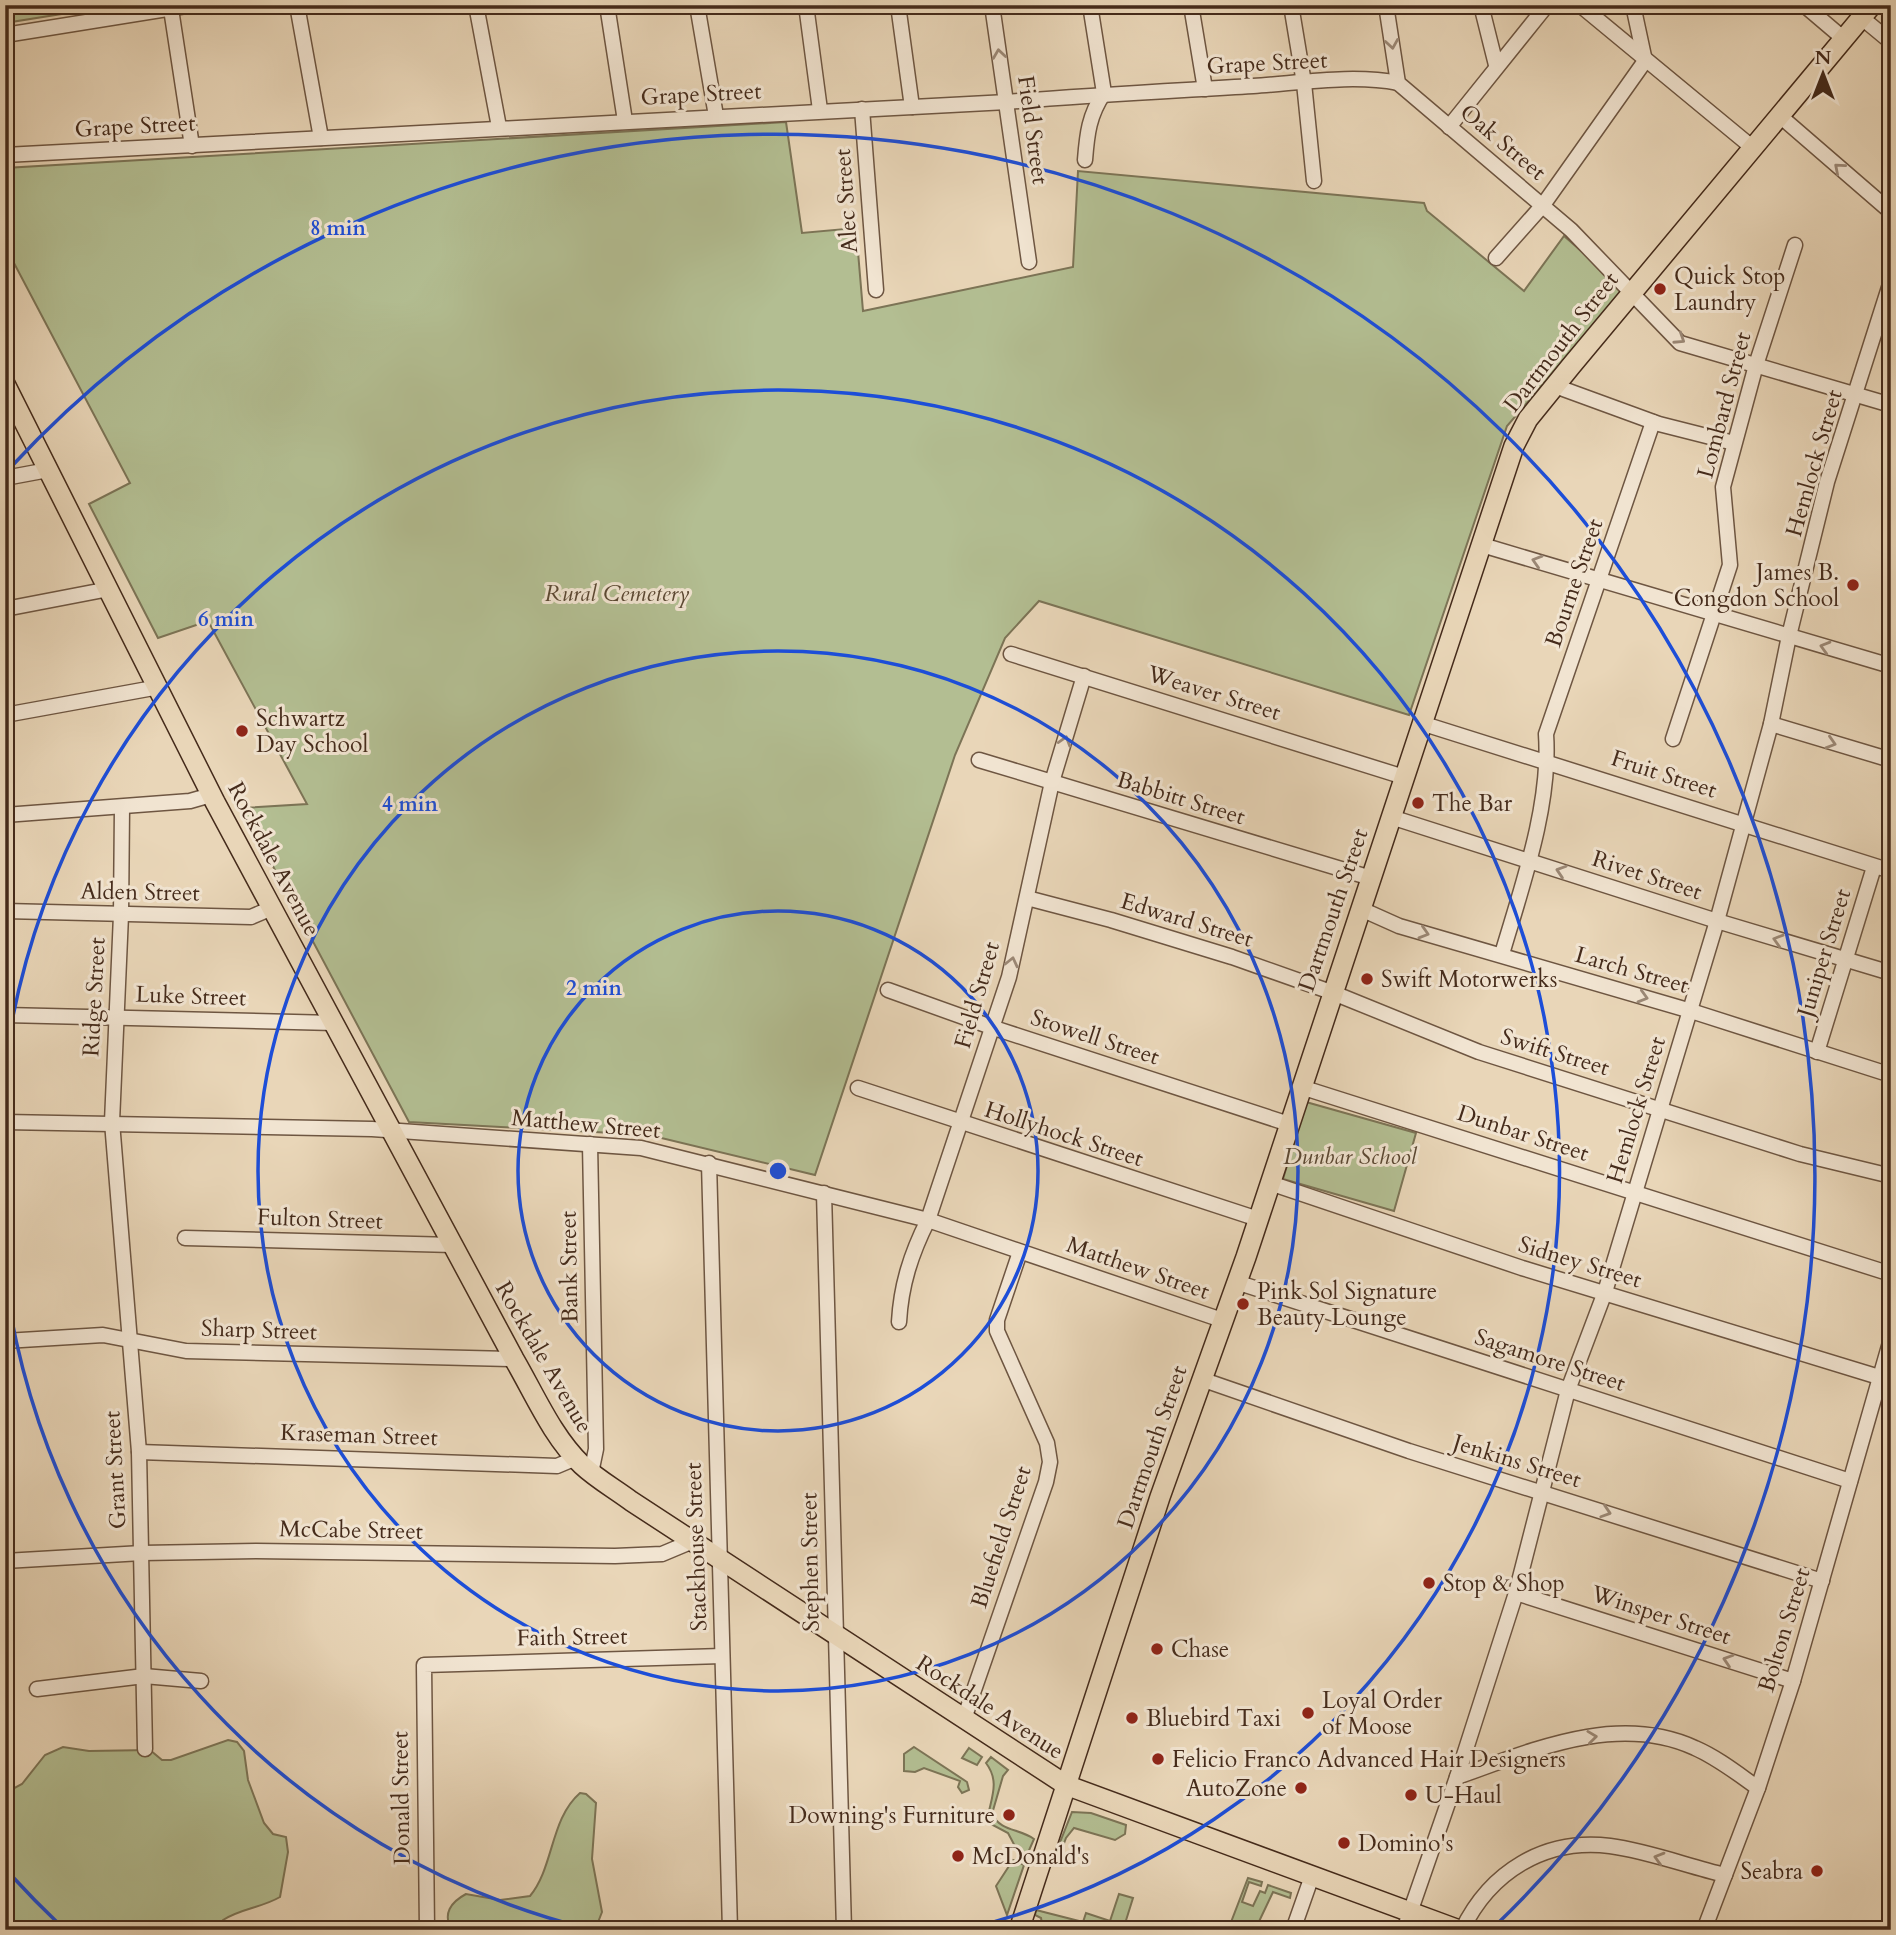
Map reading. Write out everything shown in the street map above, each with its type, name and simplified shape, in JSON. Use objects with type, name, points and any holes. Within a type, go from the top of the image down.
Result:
[{"type":"main road","name":"Dartmouth Street","points":[[1018,1930],[1200,1379],[1258,1219],[1514,446],[1528,419],[1867,11]]},
{"type":"main road","name":"Rockdale Avenue","points":[[5,384],[211,795],[514,1359],[555,1432],[576,1458],[591,1473],[1066,1785],[1312,1876],[1407,1921],[1460,1930]]},
{"type":"street","points":[[5,35],[192,5]]},
{"type":"street","points":[[298,5],[321,138]]},
{"type":"street","points":[[476,5],[499,127]]},
{"type":"street","points":[[607,5],[625,121]]},
{"type":"street","points":[[697,5],[716,116]]},
{"type":"street","points":[[806,5],[820,110]]},
{"type":"street","points":[[898,5],[912,107]]},
{"type":"street","name":"Field Street","points":[[992,5],[1029,262]]},
{"type":"street","points":[[1085,160],[1093,108],[1104,93],[1090,5]]},
{"type":"street","points":[[1191,5],[1205,89]]},
{"type":"street","points":[[1291,5],[1304,83],[1314,181]]},
{"type":"street","points":[[1386,5],[1398,83]]},
{"type":"street","points":[[1481,5],[1496,65]]},
{"type":"street","points":[[1449,127],[1496,65],[1547,5]]},
{"type":"street","points":[[1580,5],[1753,148]]},
{"type":"street","points":[[1496,258],[1543,205],[1645,61],[1633,5]]},
{"type":"street","points":[[1804,5],[1844,39]]},
{"type":"street","points":[[171,9],[192,146]]},
{"type":"street","points":[[1867,11],[1891,42]]},
{"type":"street","name":"Grape Street","points":[[5,155],[1007,102],[1104,93],[1384,80],[1398,83]]},
{"type":"street","name":"Oak Street","points":[[1398,83],[1571,229],[1680,343],[1891,405]]},
{"type":"street","name":"Alec Street","points":[[862,109],[876,290]]},
{"type":"street","points":[[1780,116],[1891,212]]},
{"type":"street","name":"Lombard Street","points":[[1673,739],[1730,565],[1723,487],[1756,365],[1795,245]]},
{"type":"street","name":"Hemlock Street","points":[[1407,1921],[1516,1593],[1568,1390],[1605,1292],[1717,922],[1771,724],[1789,636],[1827,482],[1858,394],[1891,281]]},
{"type":"street","points":[[1555,386],[1653,422],[1734,443]]},
{"type":"street","name":"Bourne Street","points":[[1502,954],[1529,860],[1548,760],[1546,734],[1601,581],[1653,422]]},
{"type":"street","points":[[5,478],[48,470]]},
{"type":"street","points":[[1482,545],[1891,666]]},
{"type":"street","points":[[5,609],[109,589]]},
{"type":"street","name":"Weaver Street","points":[[1011,654],[1404,777]]},
{"type":"street","name":"Field Street","points":[[899,1322],[900,1293],[994,1028],[1027,898],[1052,782],[1084,676]]},
{"type":"street","points":[[5,715],[159,687]]},
{"type":"street","name":"Fruit Street","points":[[1421,723],[1548,760],[1891,871]]},
{"type":"street","points":[[1771,724],[1891,760]]},
{"type":"street","name":"Babbitt Street","points":[[979,760],[1371,878]]},
{"type":"street","points":[[5,815],[190,801],[211,795]]},
{"type":"street","name":"Ridge Street","points":[[118,1189],[112,1122],[121,915],[121,807]]},
{"type":"street","name":"Rivet Street","points":[[1391,817],[1717,922],[1891,973]]},
{"type":"street","name":"Juniper Street","points":[[1817,1052],[1874,867]]},
{"type":"street","name":"Edward Street","points":[[1027,898],[1111,920],[1331,992]]},
{"type":"street","name":"Alden Street","points":[[5,911],[251,917],[272,908]]},
{"type":"street","name":"Larch Street","points":[[1361,909],[1399,926],[1690,1010],[1891,1075]]},
{"type":"street","name":"Stowell Street","points":[[888,990],[994,1028],[1289,1124]]},
{"type":"street","name":"Swift Street","points":[[1331,992],[1479,1052],[1661,1107],[1800,1154],[1891,1177]]},
{"type":"street","name":"Luke Street","points":[[5,1015],[334,1023]]},
{"type":"street","name":"Dunbar Street","points":[[1301,1087],[1891,1274]]},
{"type":"street","name":"Hollyhock Street","points":[[858,1088],[960,1124],[1258,1219]]},
{"type":"street","name":"Matthew Street","points":[[5,1122],[112,1122],[393,1131],[641,1148],[928,1220],[1222,1321]]},
{"type":"street","name":"Bank Street","points":[[590,1144],[596,1449],[591,1473]]},
{"type":"street","name":"Stackhouse Street","points":[[709,1163],[730,1930]]},
{"type":"street","name":"Sidney Street","points":[[1270,1183],[1413,1233],[1879,1377]]},
{"type":"street","name":"Grant Street","points":[[118,1189],[139,1452],[145,1749]]},
{"type":"street","name":"Stephen Street","points":[[824,1193],[844,1930]]},
{"type":"street","name":"Fulton Street","points":[[184,1238],[453,1245]]},
{"type":"street","name":"Bluefield Street","points":[[964,1720],[1046,1482],[1050,1462],[1046,1443],[997,1331],[997,1320],[1020,1252]]},
{"type":"street","name":"Sagamore Street","points":[[1236,1282],[1850,1481]]},
{"type":"street","points":[[5,1335],[5,1340]]},
{"type":"street","name":"Sharp Street","points":[[5,1340],[103,1335],[186,1351],[514,1359]]},
{"type":"street","name":"Bolton Street","points":[[1704,1930],[1758,1788],[1793,1681],[1891,1339]]},
{"type":"street","name":"Jenkins Street","points":[[1200,1379],[1409,1451],[1542,1490],[1822,1581]]},
{"type":"street","name":"Kraseman Street","points":[[139,1452],[557,1466],[576,1458]]},
{"type":"street","name":"McCabe Street","points":[[5,1561],[142,1553],[256,1551],[615,1556],[662,1554],[693,1541]]},
{"type":"street","name":"Winsper Street","points":[[1516,1593],[1793,1681]]},
{"type":"street","name":"Faith Street","points":[[424,1665],[722,1656]]},
{"type":"street","name":"Donald Street","points":[[424,1665],[427,1930]]},
{"type":"street","points":[[37,1689],[144,1676],[201,1681]]},
{"type":"street","points":[[1457,1777],[1566,1740],[1630,1735],[1693,1746],[1716,1758],[1758,1788]]},
{"type":"street","points":[[1460,1930],[1481,1895],[1502,1875],[1542,1854],[1563,1848],[1608,1846],[1725,1875]]},
{"type":"street","points":[[1293,1930],[1312,1876]]},
{"type":"green space","points":[[5,5],[118,5],[5,23]]},
{"type":"green space","name":"Rural Cemetery","points":[[786,122],[802,233],[856,228],[863,311],[1073,267],[1078,171],[1424,203],[1427,211],[1524,291],[1564,236],[1625,289],[1507,426],[1409,715],[1039,601],[1005,638],[955,755],[815,1175],[649,1135],[409,1122],[242,808],[307,804],[208,621],[158,638],[89,504],[130,483],[5,246],[5,168]]},
{"type":"green space","name":"Dunbar School","points":[[1306,1102],[1416,1133],[1394,1211],[1283,1179]]},
{"type":"green space","points":[[228,1740],[237,1742],[244,1751],[248,1780],[264,1823],[273,1834],[286,1837],[288,1852],[280,1897],[223,1920],[222,1930],[5,1930],[5,1793],[22,1784],[45,1755],[63,1747],[89,1751],[150,1750],[162,1760],[171,1760]]},
{"type":"green space","points":[[914,1747],[967,1782],[969,1790],[962,1793],[958,1787],[960,1781],[924,1768],[915,1772],[904,1771],[904,1754]]},
{"type":"green space","points":[[969,1748],[982,1757],[977,1765],[962,1758]]},
{"type":"green space","points":[[991,1757],[1008,1770],[1003,1776],[992,1814],[1005,1827],[1034,1839],[1027,1855],[1017,1850],[1008,1833],[987,1822],[994,1784],[986,1763]]},
{"type":"green space","points":[[580,1793],[586,1794],[596,1803],[592,1859],[602,1912],[595,1930],[452,1930],[448,1914],[456,1901],[466,1894],[500,1900],[530,1896],[544,1871],[563,1816]]},
{"type":"green space","points":[[1072,1812],[1091,1813],[1126,1825],[1125,1834],[1115,1840],[1074,1828],[1066,1838],[1060,1854],[1055,1855]]},
{"type":"green space","points":[[1013,1860],[1024,1865],[1007,1915],[996,1886]]},
{"type":"green space","points":[[1248,1878],[1262,1882],[1261,1886],[1249,1882],[1242,1902],[1253,1906],[1260,1891],[1265,1893],[1268,1885],[1291,1893],[1290,1898],[1273,1892],[1255,1930],[1228,1930]]},
{"type":"green space","points":[[1119,1894],[1133,1898],[1123,1930],[1043,1930],[1041,1918],[1035,1915],[1036,1910],[1083,1922],[1086,1913],[1110,1921]]},
{"type":"place","name":"Quick Stop Laundry","points":[[1660,289]]},
{"type":"place","name":"James B. Congdon School","points":[[1853,585]]},
{"type":"place","name":"Schwartz Day School","points":[[242,731]]},
{"type":"place","name":"The Bar","points":[[1418,803]]},
{"type":"place","name":"Swift Motorwerks","points":[[1367,979]]},
{"type":"place","name":"Pink Sol Signature Beauty Lounge","points":[[1243,1304]]},
{"type":"place","name":"Stop & Shop","points":[[1429,1583]]},
{"type":"place","name":"Chase","points":[[1157,1649]]},
{"type":"place","name":"Loyal Order of Moose","points":[[1308,1713]]},
{"type":"place","name":"Bluebird Taxi","points":[[1132,1718]]},
{"type":"place","name":"Felicio Franco Advanced Hair Designers","points":[[1158,1759]]},
{"type":"place","name":"AutoZone","points":[[1301,1788]]},
{"type":"place","name":"U-Haul","points":[[1411,1795]]},
{"type":"place","name":"Downing's Furniture","points":[[1009,1815]]},
{"type":"place","name":"Domino's","points":[[1344,1843]]},
{"type":"place","name":"McDonald's","points":[[958,1856]]},
{"type":"place","name":"Seabra","points":[[1817,1871]]}]
